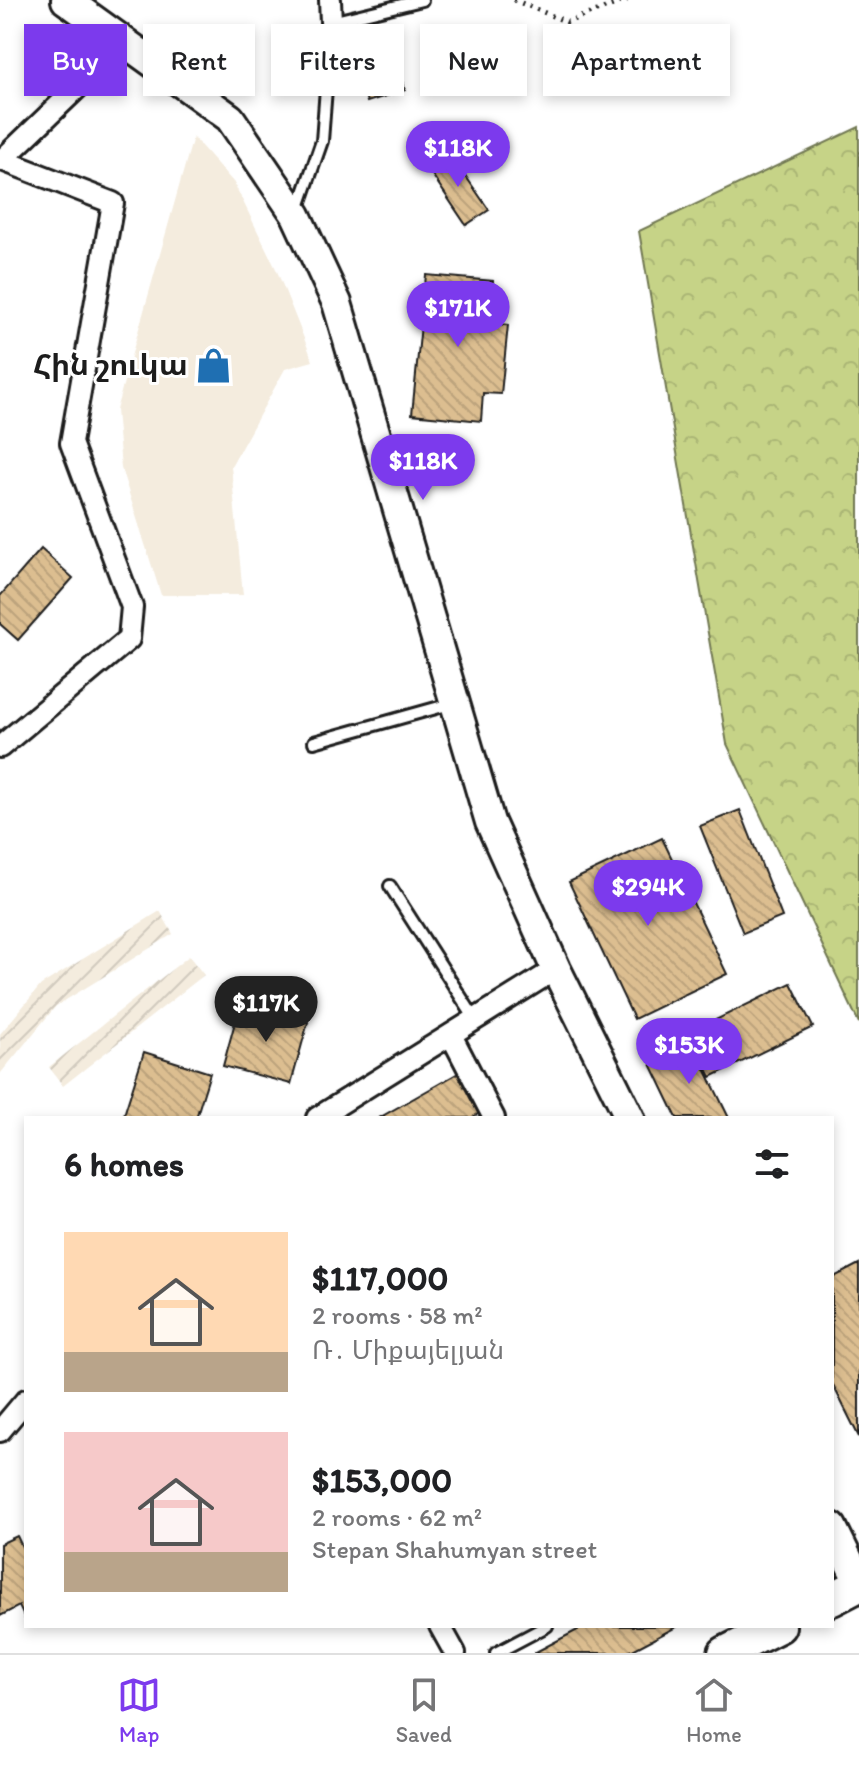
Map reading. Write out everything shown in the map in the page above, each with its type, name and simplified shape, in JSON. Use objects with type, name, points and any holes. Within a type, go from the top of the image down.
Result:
[{"type":"main road","points":[[66,0],[98,24]]},
{"type":"main road","points":[[127,45],[230,118],[296,215],[337,303],[490,822],[556,969],[629,1116]]},
{"type":"main road","points":[[834,1531],[859,1584],[834,1598]]},
{"type":"main road","points":[[725,1653],[760,1630]]},
{"type":"street","points":[[330,0],[331,22]]},
{"type":"street","points":[[0,747],[129,639],[132,607],[71,443],[113,203],[1,161],[69,96]]},
{"type":"street","points":[[320,1116],[556,969]]},
{"type":"street","points":[[451,1035],[493,1116]]},
{"type":"street","points":[[0,1431],[24,1402]]},
{"type":"street","points":[[441,1628],[455,1653]]},
{"type":"lane","points":[[296,215],[322,141],[331,22],[422,0]]},
{"type":"lane","points":[[314,742],[456,703]]},
{"type":"lane","points":[[390,886],[475,1019]]},
{"type":"lane","points":[[496,1653],[543,1628]]},
{"type":"path","points":[[514,0],[567,22],[627,0]]},
{"type":"shaded area","name":"Հին շուկա","points":[[193,137],[234,183],[277,271],[313,361],[285,369],[231,466],[243,595],[161,595],[121,468],[116,410]]},
{"type":"shaded area","points":[[160,911],[173,934],[56,1006],[0,1074],[0,1034],[41,985]]},
{"type":"shaded area","points":[[189,956],[204,975],[63,1086],[49,1067]]},
{"type":"green space","points":[[859,127],[859,1023],[727,744],[639,231]]},
{"type":"building","points":[[365,96],[386,96],[367,102]]},
{"type":"building","points":[[449,152],[489,210],[466,225],[427,167]]},
{"type":"building","points":[[426,275],[493,281],[489,323],[508,325],[501,394],[483,393],[481,421],[412,414]]},
{"type":"building","points":[[41,549],[73,578],[18,640],[0,624],[0,596]]},
{"type":"building","points":[[740,810],[782,917],[743,933],[700,826]]},
{"type":"building","points":[[662,838],[727,974],[634,1019],[569,882]]},
{"type":"building","points":[[791,983],[813,1027],[711,1077],[689,1033]]},
{"type":"building","points":[[240,1004],[308,1022],[291,1084],[223,1066]]},
{"type":"building","points":[[693,1044],[728,1116],[676,1116],[651,1064]]},
{"type":"building","points":[[144,1052],[210,1073],[197,1116],[124,1116]]},
{"type":"building","points":[[460,1072],[483,1111],[474,1116],[383,1116]]},
{"type":"building","points":[[859,1264],[859,1437],[834,1387],[834,1277]]},
{"type":"building","points":[[17,1536],[24,1551],[24,1617],[19,1606],[0,1616],[0,1544]]},
{"type":"building","points":[[581,1628],[674,1628],[627,1653],[534,1653]]},
{"type":"place","name":"Հին շուկա","points":[[214,365]]}]
